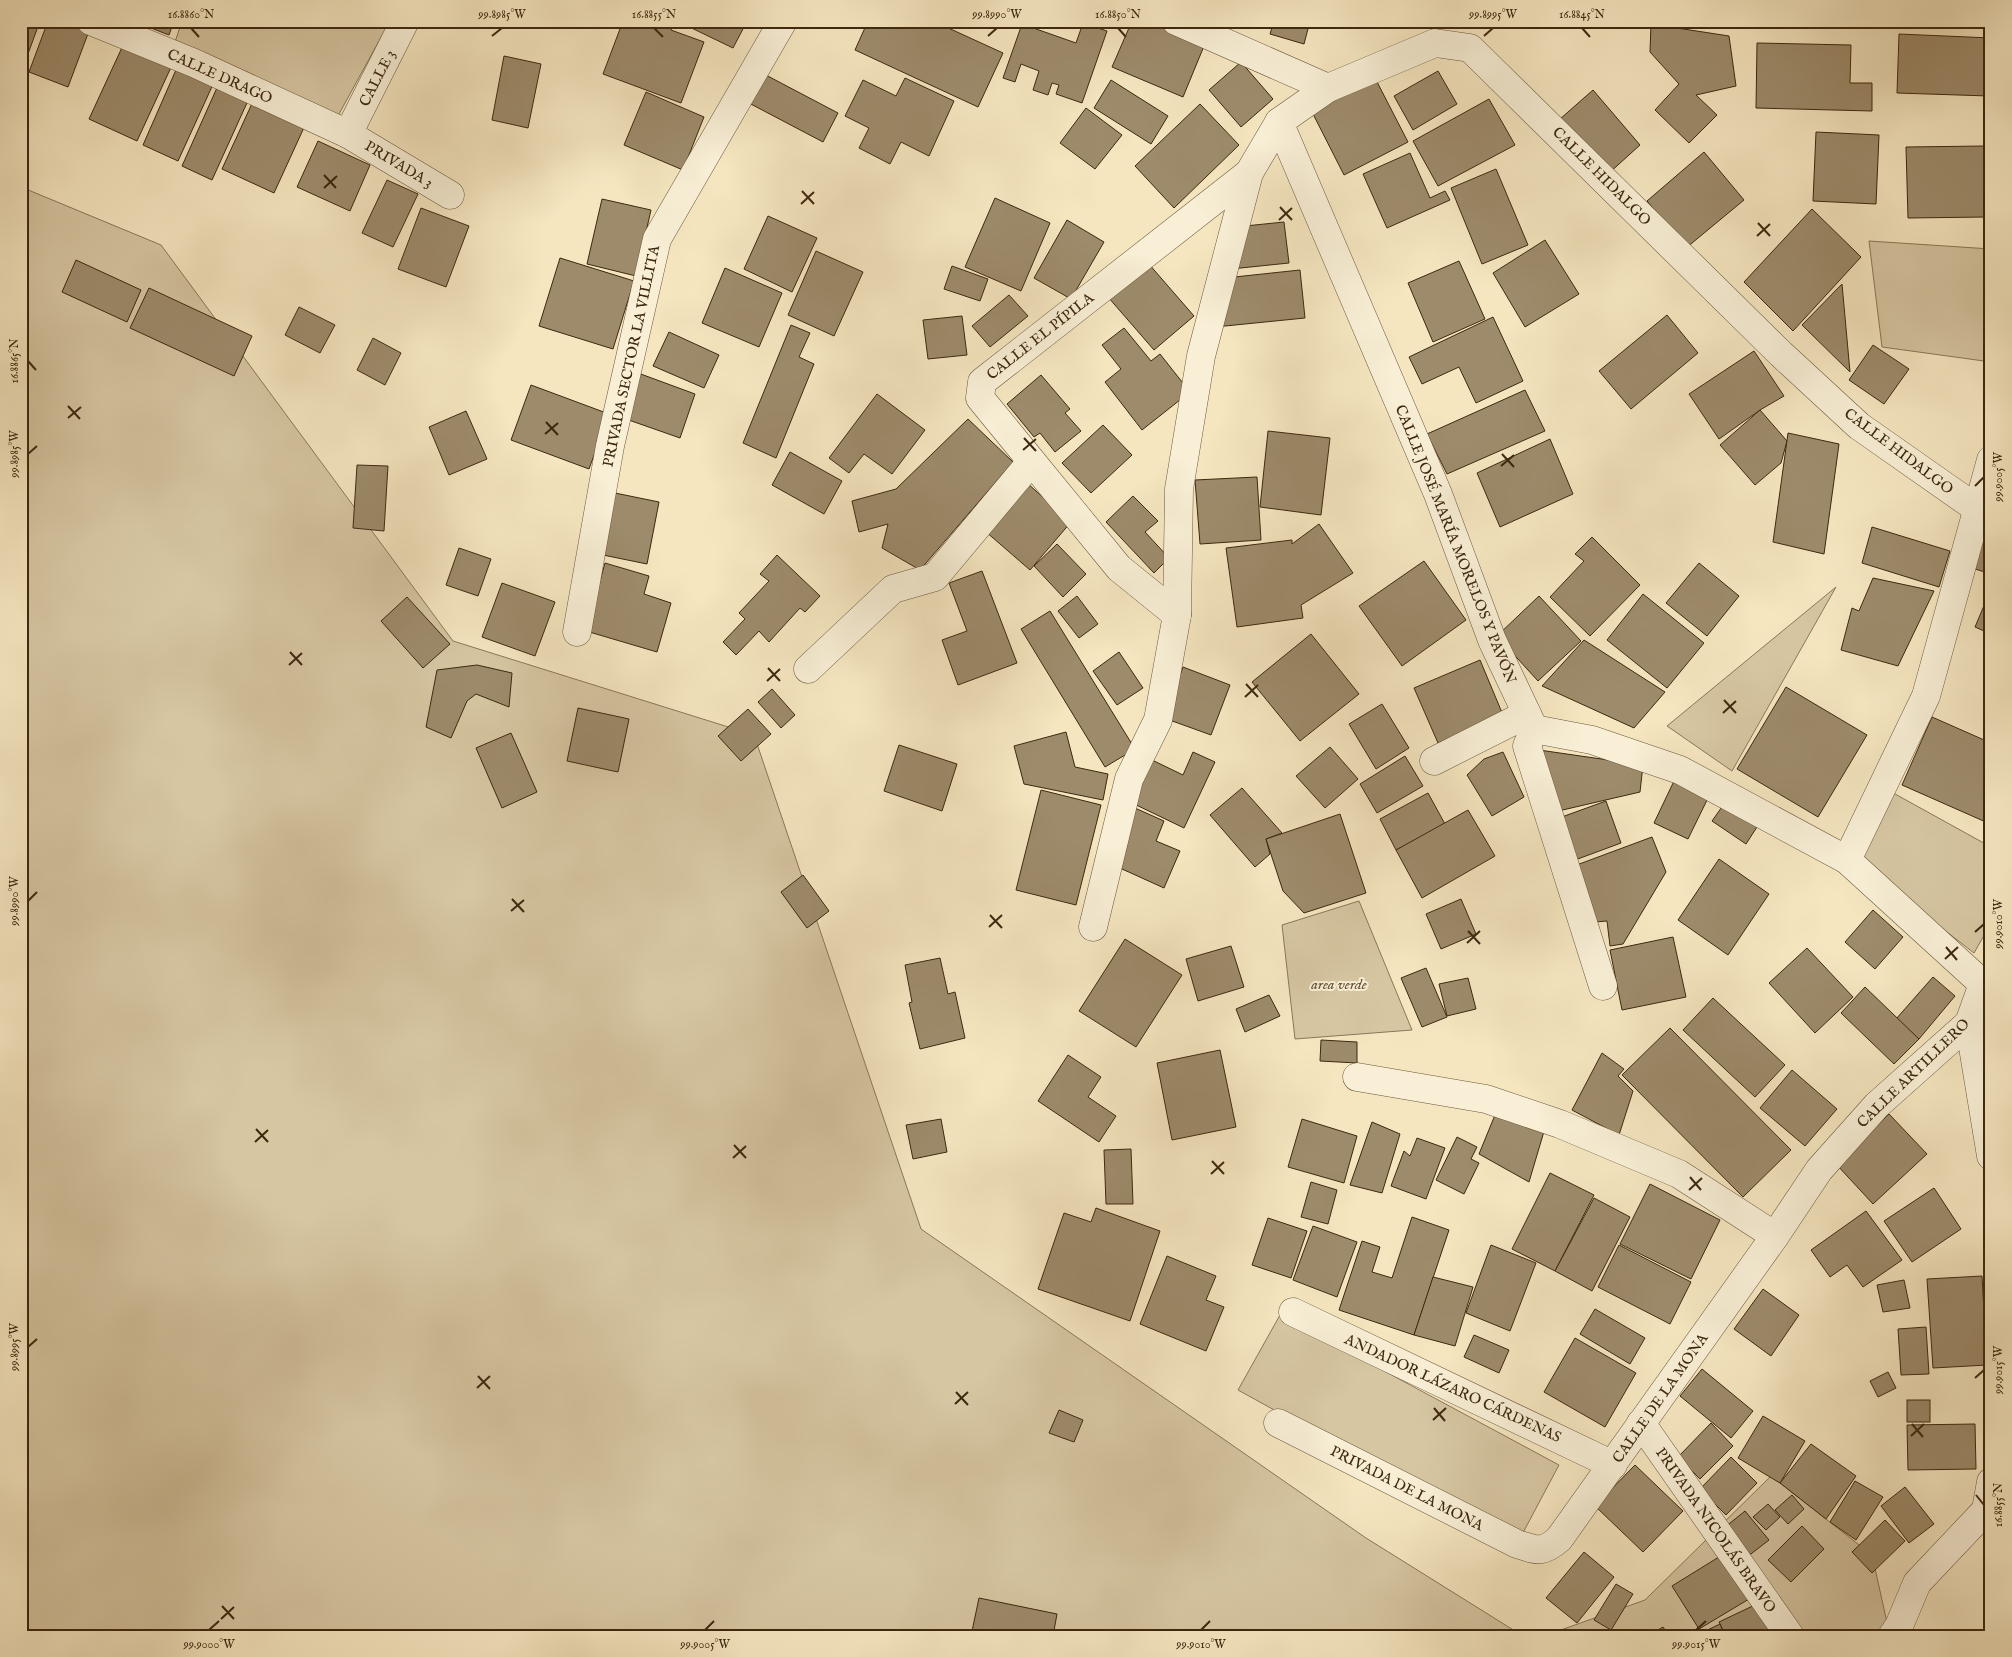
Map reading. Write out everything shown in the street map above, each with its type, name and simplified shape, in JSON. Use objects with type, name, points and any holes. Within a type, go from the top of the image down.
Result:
[{"type":"street","name":"CALLE DRAGO","points":[[91,21],[194,63],[348,134]]},
{"type":"street","name":"CALLE 3","points":[[348,134],[405,21]]},
{"type":"street","name":"PRIVADA SECTOR LA VILLITA","points":[[577,632],[610,446],[656,239],[783,21]]},
{"type":"street","points":[[1176,21],[1328,88]]},
{"type":"street","name":"CALLE HIDALGO","points":[[1328,88],[1435,43],[1470,48],[1781,354],[1860,426],[1976,508]]},
{"type":"street","name":"CALLE EL PÍPILA","points":[[1177,615],[1119,568],[980,398],[982,382],[1250,174],[1279,122],[1328,88]]},
{"type":"street","name":"CALLE JOSÉ MARÍA MORELOS Y PAVÓN","points":[[1279,122],[1438,494],[1492,640],[1530,722]]},
{"type":"street","name":"PRIVADA 3","points":[[348,134],[450,194]]},
{"type":"street","points":[[1093,928],[1129,778],[1158,720],[1177,615],[1179,489],[1201,356],[1250,174]]},
{"type":"street","points":[[1847,860],[1926,696],[1976,508],[1991,460]]},
{"type":"street","points":[[808,669],[893,589],[935,577],[1032,462]]},
{"type":"street","points":[[1530,722],[1527,746],[1603,986]]},
{"type":"street","points":[[1434,762],[1530,722],[1592,740],[1680,770],[1847,860],[1987,982]]},
{"type":"street","name":"CALLE ARTILLERO","points":[[1775,1236],[1819,1170],[1877,1105],[1969,1023],[1987,982]]},
{"type":"street","points":[[1969,1023],[1991,1156]]},
{"type":"street","points":[[1357,1077],[1486,1099],[1560,1124],[1679,1174],[1775,1236]]},
{"type":"street","name":"CALLE DE LA MONA","points":[[1537,1550],[1548,1548],[1559,1539],[1775,1236]]},
{"type":"street","name":"ANDADOR LÁZARO CÁRDENAS","points":[[1293,1312],[1613,1464]]},
{"type":"street","name":"PRIVADA DE LA MONA","points":[[1278,1423],[1517,1544],[1537,1550]]},
{"type":"street","name":"PRIVADA NICOLÁS BRAVO","points":[[1641,1423],[1790,1636]]},
{"type":"street","points":[[1892,1636],[1899,1626],[1917,1583],[1986,1510],[1990,1486]]},
{"type":"green space","points":[[182,21],[390,21],[334,123],[174,45]]},
{"type":"green space","points":[[21,187],[161,245],[453,641],[754,735],[921,1229],[1366,1538],[1523,1636],[21,1636]]},
{"type":"green space","points":[[1869,241],[1991,249],[1991,307],[1984,361],[1882,347]]},
{"type":"green space","points":[[1836,587],[1732,771],[1667,726]]},
{"type":"green space","points":[[1886,789],[1991,847],[1991,923],[1974,953],[1856,861]]},
{"type":"green space","name":"area verde","points":[[1359,901],[1412,1030],[1295,1039],[1282,925]]},
{"type":"green space","points":[[1280,1315],[1559,1465],[1517,1544],[1238,1390]]},
{"type":"green space","points":[[1771,1476],[1872,1555],[1890,1636],[1544,1636],[1645,1600]]},
{"type":"building","points":[[21,21],[40,21],[21,73]]},
{"type":"building","points":[[48,21],[62,21],[89,31],[68,87],[29,72]]},
{"type":"building","points":[[133,21],[174,21],[169,35]]},
{"type":"building","points":[[623,21],[674,21],[671,30],[704,42],[681,103],[603,74]]},
{"type":"building","points":[[732,21],[744,27],[733,48],[679,22]]},
{"type":"building","points":[[868,21],[933,21],[1003,53],[978,107],[855,50]]},
{"type":"building","points":[[1132,21],[1147,21],[1204,46],[1183,97],[1112,67]]},
{"type":"building","points":[[1240,21],[1254,21],[1252,27]]},
{"type":"building","points":[[1274,21],[1310,21],[1304,44],[1270,34]]},
{"type":"building","points":[[1083,23],[1107,31],[1082,103],[1056,94],[1059,85],[1052,83],[1048,95],[1033,90],[1039,71],[1021,64],[1015,82],[1003,78],[1022,24],[1076,43]]},
{"type":"building","points":[[1651,24],[1729,36],[1736,86],[1696,95],[1717,115],[1689,143],[1655,110],[1679,84],[1650,52]]},
{"type":"building","points":[[1899,34],[1991,38],[1989,96],[1897,93]]},
{"type":"building","points":[[125,41],[173,63],[137,141],[89,119]]},
{"type":"building","points":[[1757,43],[1851,45],[1850,83],[1872,83],[1872,111],[1756,108]]},
{"type":"building","points":[[504,56],[541,64],[528,128],[492,120]]},
{"type":"building","points":[[1241,62],[1273,99],[1241,127],[1209,90]]},
{"type":"building","points":[[179,63],[215,80],[178,161],[143,145]]},
{"type":"building","points":[[1438,71],[1457,104],[1413,130],[1394,96]]},
{"type":"building","points":[[762,73],[838,113],[823,142],[747,102]]},
{"type":"building","points":[[905,78],[954,101],[929,156],[901,142],[890,164],[859,148],[869,128],[845,116],[863,80],[896,96]]},
{"type":"building","points":[[1375,78],[1408,142],[1344,175],[1311,110]]},
{"type":"building","points":[[1111,80],[1168,116],[1151,144],[1094,108]]},
{"type":"building","points":[[220,81],[251,94],[212,180],[182,166]]},
{"type":"building","points":[[1593,90],[1640,145],[1608,174],[1560,119]]},
{"type":"building","points":[[646,92],[704,117],[683,170],[624,145]]},
{"type":"building","points":[[255,97],[307,121],[274,193],[222,169]]},
{"type":"building","points":[[1489,99],[1515,145],[1438,186],[1413,141]]},
{"type":"building","points":[[1200,104],[1239,145],[1174,208],[1135,166]]},
{"type":"building","points":[[1086,108],[1122,135],[1095,169],[1060,143]]},
{"type":"building","points":[[1816,132],[1879,135],[1876,204],[1813,201]]},
{"type":"building","points":[[318,141],[370,165],[350,211],[297,187]]},
{"type":"building","points":[[1984,146],[1986,217],[1908,218],[1906,147]]},
{"type":"building","points":[[1704,152],[1744,200],[1686,248],[1647,201]]},
{"type":"building","points":[[1410,153],[1430,198],[1445,191],[1450,200],[1387,228],[1363,174]]},
{"type":"building","points":[[1496,169],[1528,245],[1482,264],[1451,188]]},
{"type":"building","points":[[387,180],[418,194],[393,247],[362,233]]},
{"type":"building","points":[[995,198],[1050,223],[1021,291],[965,267]]},
{"type":"building","points":[[602,199],[651,210],[636,276],[587,264]]},
{"type":"building","points":[[421,208],[469,226],[446,287],[398,269]]},
{"type":"building","points":[[1812,209],[1861,257],[1793,331],[1744,282]]},
{"type":"building","points":[[768,216],[817,238],[792,292],[744,269]]},
{"type":"building","points":[[1067,220],[1104,242],[1071,299],[1034,278]]},
{"type":"building","points":[[1284,222],[1289,263],[1231,269],[1245,226]]},
{"type":"building","points":[[1545,240],[1579,294],[1525,327],[1493,273]]},
{"type":"building","points":[[816,251],[863,272],[834,336],[788,315]]},
{"type":"building","points":[[560,258],[634,281],[613,349],[539,326]]},
{"type":"building","points":[[76,260],[141,290],[127,322],[62,292]]},
{"type":"building","points":[[1459,261],[1485,319],[1433,342],[1408,283]]},
{"type":"building","points":[[1148,263],[1194,316],[1154,350],[1108,297]]},
{"type":"building","points":[[952,266],[988,279],[980,301],[944,289]]},
{"type":"building","points":[[725,268],[782,293],[759,347],[702,323]]},
{"type":"building","points":[[1300,270],[1305,318],[1215,327],[1225,278]]},
{"type":"building","points":[[1842,284],[1850,372],[1802,325]]},
{"type":"building","points":[[149,288],[252,336],[234,376],[130,328]]},
{"type":"building","points":[[1009,295],[1028,316],[990,347],[972,326]]},
{"type":"building","points":[[299,307],[335,325],[320,353],[285,335]]},
{"type":"building","points":[[1667,315],[1698,353],[1631,409],[1599,371]]},
{"type":"building","points":[[962,316],[967,355],[928,359],[923,320]]},
{"type":"building","points":[[1493,317],[1523,381],[1476,403],[1459,367],[1422,384],[1409,357]]},
{"type":"building","points":[[791,325],[810,333],[799,357],[814,364],[776,458],[743,443]]},
{"type":"building","points":[[1124,328],[1151,361],[1160,354],[1190,392],[1142,430],[1105,382],[1121,369],[1102,345]]},
{"type":"building","points":[[669,332],[719,355],[704,388],[653,366]]},
{"type":"building","points":[[373,338],[401,353],[385,385],[357,370]]},
{"type":"building","points":[[1873,345],[1909,369],[1884,404],[1849,380]]},
{"type":"building","points":[[1754,351],[1784,396],[1760,410],[1719,439],[1689,394]]},
{"type":"building","points":[[638,373],[695,394],[680,438],[623,418]]},
{"type":"building","points":[[1041,375],[1070,409],[1065,413],[1081,431],[1055,452],[1040,433],[1034,437],[1007,404]]},
{"type":"building","points":[[531,385],[609,414],[589,469],[511,440]]},
{"type":"building","points":[[1525,390],[1545,431],[1447,474],[1427,434]]},
{"type":"building","points":[[877,394],[925,430],[892,474],[864,454],[849,473],[829,458]]},
{"type":"building","points":[[1760,410],[1787,441],[1781,463],[1755,485],[1720,445]]},
{"type":"building","points":[[466,411],[487,459],[449,475],[429,427]]},
{"type":"building","points":[[968,419],[1013,462],[920,570],[882,548],[888,524],[859,532],[852,501],[896,489]]},
{"type":"building","points":[[1103,425],[1132,455],[1091,493],[1062,463]]},
{"type":"building","points":[[1268,431],[1330,438],[1321,515],[1260,507]]},
{"type":"building","points":[[1788,433],[1839,444],[1824,554],[1773,542]]},
{"type":"building","points":[[1550,439],[1573,494],[1500,527],[1477,473]]},
{"type":"building","points":[[790,452],[842,481],[824,514],[772,485]]},
{"type":"building","points":[[357,465],[388,466],[384,531],[353,528]]},
{"type":"building","points":[[1257,477],[1261,540],[1200,544],[1195,480]]},
{"type":"building","points":[[1027,483],[1071,522],[1030,570],[985,531]]},
{"type":"building","points":[[615,493],[659,502],[647,564],[603,555]]},
{"type":"building","points":[[1133,496],[1158,521],[1145,532],[1169,558],[1154,573],[1106,522]]},
{"type":"building","points":[[1991,518],[1991,574],[1972,568]]},
{"type":"building","points":[[1319,524],[1353,573],[1301,605],[1303,618],[1237,627],[1226,548],[1292,540],[1292,544]]},
{"type":"building","points":[[1872,527],[1950,551],[1939,587],[1862,563]]},
{"type":"building","points":[[1592,537],[1640,585],[1590,636],[1550,597],[1584,561],[1575,554]]},
{"type":"building","points":[[1057,544],[1086,574],[1063,597],[1034,566]]},
{"type":"building","points":[[459,548],[491,559],[478,596],[446,585]]},
{"type":"building","points":[[777,555],[820,596],[805,612],[800,608],[769,642],[759,631],[736,655],[723,642],[745,619],[739,613],[769,581],[760,574]]},
{"type":"building","points":[[1424,561],[1466,620],[1402,666],[1359,606]]},
{"type":"building","points":[[605,563],[649,576],[644,594],[671,603],[657,652],[586,631]]},
{"type":"building","points":[[1699,563],[1739,596],[1707,636],[1666,603]]},
{"type":"building","points":[[982,571],[1017,663],[958,685],[942,640],[967,631],[949,583]]},
{"type":"building","points":[[1873,578],[1934,591],[1898,666],[1841,650],[1852,608],[1859,611]]},
{"type":"building","points":[[502,583],[555,602],[535,656],[482,637]]},
{"type":"building","points":[[1991,589],[1991,634],[1975,627]]},
{"type":"building","points":[[1643,594],[1704,643],[1667,688],[1607,640]]},
{"type":"building","points":[[1077,596],[1098,624],[1079,638],[1058,611]]},
{"type":"building","points":[[1539,596],[1581,641],[1538,681],[1497,636]]},
{"type":"building","points":[[407,597],[450,644],[423,668],[381,621]]},
{"type":"building","points":[[1050,611],[1135,749],[1105,767],[1021,629]]},
{"type":"building","points":[[1311,634],[1359,694],[1300,741],[1252,682]]},
{"type":"building","points":[[1584,640],[1665,692],[1634,728],[1542,686]]},
{"type":"building","points":[[1119,652],[1143,688],[1117,705],[1093,671]]},
{"type":"building","points":[[1480,660],[1503,715],[1438,743],[1414,688]]},
{"type":"building","points":[[477,665],[512,673],[509,707],[476,694],[467,701],[451,738],[426,727],[437,670]]},
{"type":"building","points":[[1183,667],[1230,685],[1211,735],[1164,718]]},
{"type":"building","points":[[1786,687],[1867,735],[1818,817],[1737,769]]},
{"type":"building","points":[[772,689],[795,715],[781,728],[758,702]]},
{"type":"building","points":[[1382,704],[1409,748],[1376,769],[1349,724]]},
{"type":"building","points":[[578,708],[629,719],[618,772],[567,761]]},
{"type":"building","points":[[748,709],[771,734],[741,761],[718,736]]},
{"type":"building","points":[[1991,713],[1991,733],[1984,730]]},
{"type":"building","points":[[1932,717],[1991,743],[1991,817],[1988,823],[1902,785]]},
{"type":"building","points":[[1066,732],[1075,767],[1108,774],[1103,800],[1024,784],[1014,746]]},
{"type":"building","points":[[511,733],[537,792],[502,808],[476,748]]},
{"type":"building","points":[[899,745],[957,764],[942,811],[884,791]]},
{"type":"building","points":[[1330,747],[1358,779],[1325,808],[1296,776]]},
{"type":"building","points":[[1539,750],[1643,765],[1640,792],[1554,812]]},
{"type":"building","points":[[1193,752],[1215,762],[1184,828],[1130,802],[1150,759],[1183,775]]},
{"type":"building","points":[[1503,752],[1524,797],[1492,816],[1467,775],[1484,759]]},
{"type":"building","points":[[1405,756],[1423,786],[1377,813],[1360,784]]},
{"type":"building","points":[[1674,781],[1708,798],[1688,839],[1654,823]]},
{"type":"building","points":[[1242,788],[1282,833],[1266,839],[1270,854],[1255,867],[1210,815]]},
{"type":"building","points":[[1041,790],[1101,805],[1076,905],[1016,890]]},
{"type":"building","points":[[1428,793],[1445,824],[1396,850],[1380,819]]},
{"type":"building","points":[[1606,801],[1621,843],[1575,860],[1559,818]]},
{"type":"building","points":[[1724,804],[1757,827],[1746,844],[1712,821]]},
{"type":"building","points":[[1135,808],[1164,821],[1156,841],[1180,851],[1164,888],[1111,864]]},
{"type":"building","points":[[1468,810],[1495,856],[1422,898],[1396,850]]},
{"type":"building","points":[[1340,814],[1366,893],[1304,913],[1283,891],[1266,839]]},
{"type":"building","points":[[1652,837],[1666,872],[1623,944],[1610,946],[1607,921],[1595,922],[1574,866]]},
{"type":"building","points":[[1719,859],[1769,894],[1728,955],[1678,920]]},
{"type":"building","points":[[803,875],[829,911],[807,928],[781,892]]},
{"type":"building","points":[[1461,899],[1476,934],[1441,949],[1426,914]]},
{"type":"building","points":[[1873,910],[1903,937],[1875,969],[1845,942]]},
{"type":"building","points":[[1673,937],[1686,997],[1622,1010],[1610,950]]},
{"type":"building","points":[[1125,939],[1182,975],[1136,1047],[1079,1011]]},
{"type":"building","points":[[1231,946],[1244,987],[1198,1001],[1186,959]]},
{"type":"building","points":[[1807,948],[1853,997],[1815,1033],[1769,983]]},
{"type":"building","points":[[940,958],[948,994],[955,992],[965,1038],[920,1049],[909,1003],[912,1002],[905,965]]},
{"type":"building","points":[[1426,968],[1447,1017],[1422,1027],[1401,978]]},
{"type":"building","points":[[1933,977],[1955,996],[1919,1039],[1896,1019]]},
{"type":"building","points":[[1468,978],[1476,1009],[1447,1016],[1439,984]]},
{"type":"building","points":[[1865,987],[1919,1039],[1894,1064],[1841,1013]]},
{"type":"building","points":[[1269,995],[1280,1016],[1245,1032],[1236,1009]]},
{"type":"building","points":[[1713,998],[1785,1065],[1755,1097],[1683,1030]]},
{"type":"building","points":[[1991,1012],[1991,1077],[1984,1031],[1987,1015]]},
{"type":"building","points":[[1670,1028],[1791,1150],[1743,1197],[1622,1075]]},
{"type":"building","points":[[1321,1040],[1357,1042],[1357,1063],[1320,1061]]},
{"type":"building","points":[[1220,1050],[1236,1127],[1172,1140],[1157,1063]]},
{"type":"building","points":[[1602,1053],[1624,1069],[1618,1076],[1633,1091],[1619,1135],[1572,1110]]},
{"type":"building","points":[[1068,1055],[1101,1077],[1088,1097],[1116,1116],[1099,1142],[1038,1101]]},
{"type":"building","points":[[1792,1070],[1837,1109],[1805,1146],[1760,1108]]},
{"type":"building","points":[[1889,1114],[1927,1154],[1873,1204],[1836,1164]]},
{"type":"building","points":[[1495,1115],[1545,1128],[1529,1182],[1479,1154]]},
{"type":"building","points":[[941,1119],[947,1152],[913,1159],[906,1125]]},
{"type":"building","points":[[1302,1119],[1357,1136],[1344,1183],[1288,1167]]},
{"type":"building","points":[[1372,1122],[1400,1134],[1382,1193],[1350,1185]]},
{"type":"building","points":[[1457,1137],[1477,1147],[1471,1159],[1479,1163],[1464,1194],[1436,1180]]},
{"type":"building","points":[[1417,1138],[1445,1148],[1426,1199],[1391,1186],[1404,1151],[1410,1156]]},
{"type":"building","points":[[1131,1149],[1133,1204],[1106,1204],[1104,1150]]},
{"type":"building","points":[[1550,1173],[1594,1195],[1555,1271],[1512,1249]]},
{"type":"building","points":[[1311,1182],[1337,1190],[1328,1224],[1301,1217]]},
{"type":"building","points":[[1650,1184],[1720,1220],[1691,1279],[1620,1244]]},
{"type":"building","points":[[1934,1188],[1961,1229],[1912,1262],[1884,1221]]},
{"type":"building","points":[[1594,1198],[1630,1217],[1592,1291],[1555,1271]]},
{"type":"building","points":[[1096,1208],[1160,1231],[1130,1321],[1038,1289],[1064,1213],[1091,1222]]},
{"type":"building","points":[[1866,1211],[1902,1260],[1863,1287],[1847,1265],[1830,1277],[1811,1250]]},
{"type":"building","points":[[1412,1217],[1449,1230],[1414,1335],[1339,1310],[1362,1241],[1380,1247],[1372,1272],[1392,1278]]},
{"type":"building","points":[[1268,1218],[1307,1231],[1291,1278],[1252,1265]]},
{"type":"building","points":[[1313,1226],[1357,1242],[1337,1297],[1293,1280]]},
{"type":"building","points":[[1491,1245],[1536,1263],[1510,1331],[1466,1313]]},
{"type":"building","points":[[1619,1245],[1691,1282],[1670,1324],[1598,1287]]},
{"type":"building","points":[[1167,1256],[1216,1276],[1206,1300],[1224,1307],[1206,1351],[1140,1324]]},
{"type":"building","points":[[1982,1276],[1987,1365],[1933,1368],[1927,1279]]},
{"type":"building","points":[[1433,1277],[1473,1287],[1455,1346],[1414,1335]]},
{"type":"building","points":[[1904,1280],[1910,1308],[1883,1312],[1877,1285]]},
{"type":"building","points":[[1763,1289],[1799,1315],[1771,1356],[1734,1329]]},
{"type":"building","points":[[1595,1309],[1645,1338],[1630,1364],[1580,1334]]},
{"type":"building","points":[[1926,1327],[1929,1374],[1901,1375],[1898,1329]]},
{"type":"building","points":[[1474,1335],[1509,1350],[1499,1373],[1464,1357]]},
{"type":"building","points":[[1575,1338],[1636,1373],[1605,1427],[1544,1392]]},
{"type":"building","points":[[1702,1369],[1753,1411],[1731,1438],[1680,1396]]},
{"type":"building","points":[[1888,1372],[1896,1388],[1878,1397],[1870,1381]]},
{"type":"building","points":[[1907,1400],[1930,1400],[1930,1422],[1907,1422]]},
{"type":"building","points":[[1059,1410],[1083,1420],[1074,1442],[1049,1433]]},
{"type":"building","points":[[1763,1416],[1805,1441],[1780,1483],[1738,1458]]},
{"type":"building","points":[[1711,1423],[1733,1446],[1700,1479],[1678,1457]]},
{"type":"building","points":[[1975,1424],[1976,1469],[1908,1470],[1907,1425]]},
{"type":"building","points":[[1811,1444],[1856,1476],[1826,1519],[1780,1483]]},
{"type":"building","points":[[1731,1457],[1757,1483],[1726,1515],[1700,1489]]},
{"type":"building","points":[[1635,1465],[1683,1511],[1643,1552],[1595,1506]]},
{"type":"building","points":[[1855,1481],[1883,1497],[1856,1540],[1830,1522]]},
{"type":"building","points":[[1905,1487],[1934,1524],[1909,1543],[1881,1506]]},
{"type":"building","points":[[1792,1495],[1804,1509],[1788,1524],[1775,1510]]},
{"type":"building","points":[[1768,1504],[1780,1517],[1766,1530],[1753,1517]]},
{"type":"building","points":[[1745,1511],[1769,1540],[1747,1557],[1724,1528]]},
{"type":"building","points":[[1885,1520],[1905,1541],[1872,1573],[1852,1552]]},
{"type":"building","points":[[1802,1526],[1824,1549],[1791,1582],[1768,1560]]},
{"type":"building","points":[[1584,1552],[1614,1577],[1577,1623],[1546,1598]]},
{"type":"building","points":[[1727,1552],[1754,1596],[1699,1629],[1672,1586]]},
{"type":"building","points":[[1616,1584],[1633,1594],[1611,1630],[1594,1620]]},
{"type":"building","points":[[979,1598],[1057,1614],[1053,1636],[971,1636]]},
{"type":"building","points":[[1759,1603],[1773,1636],[1726,1636],[1719,1622]]},
{"type":"building","points":[[1720,1624],[1725,1636],[1700,1636],[1699,1634]]},
{"type":"building","points":[[1663,1627],[1669,1636],[1648,1636]]}]
